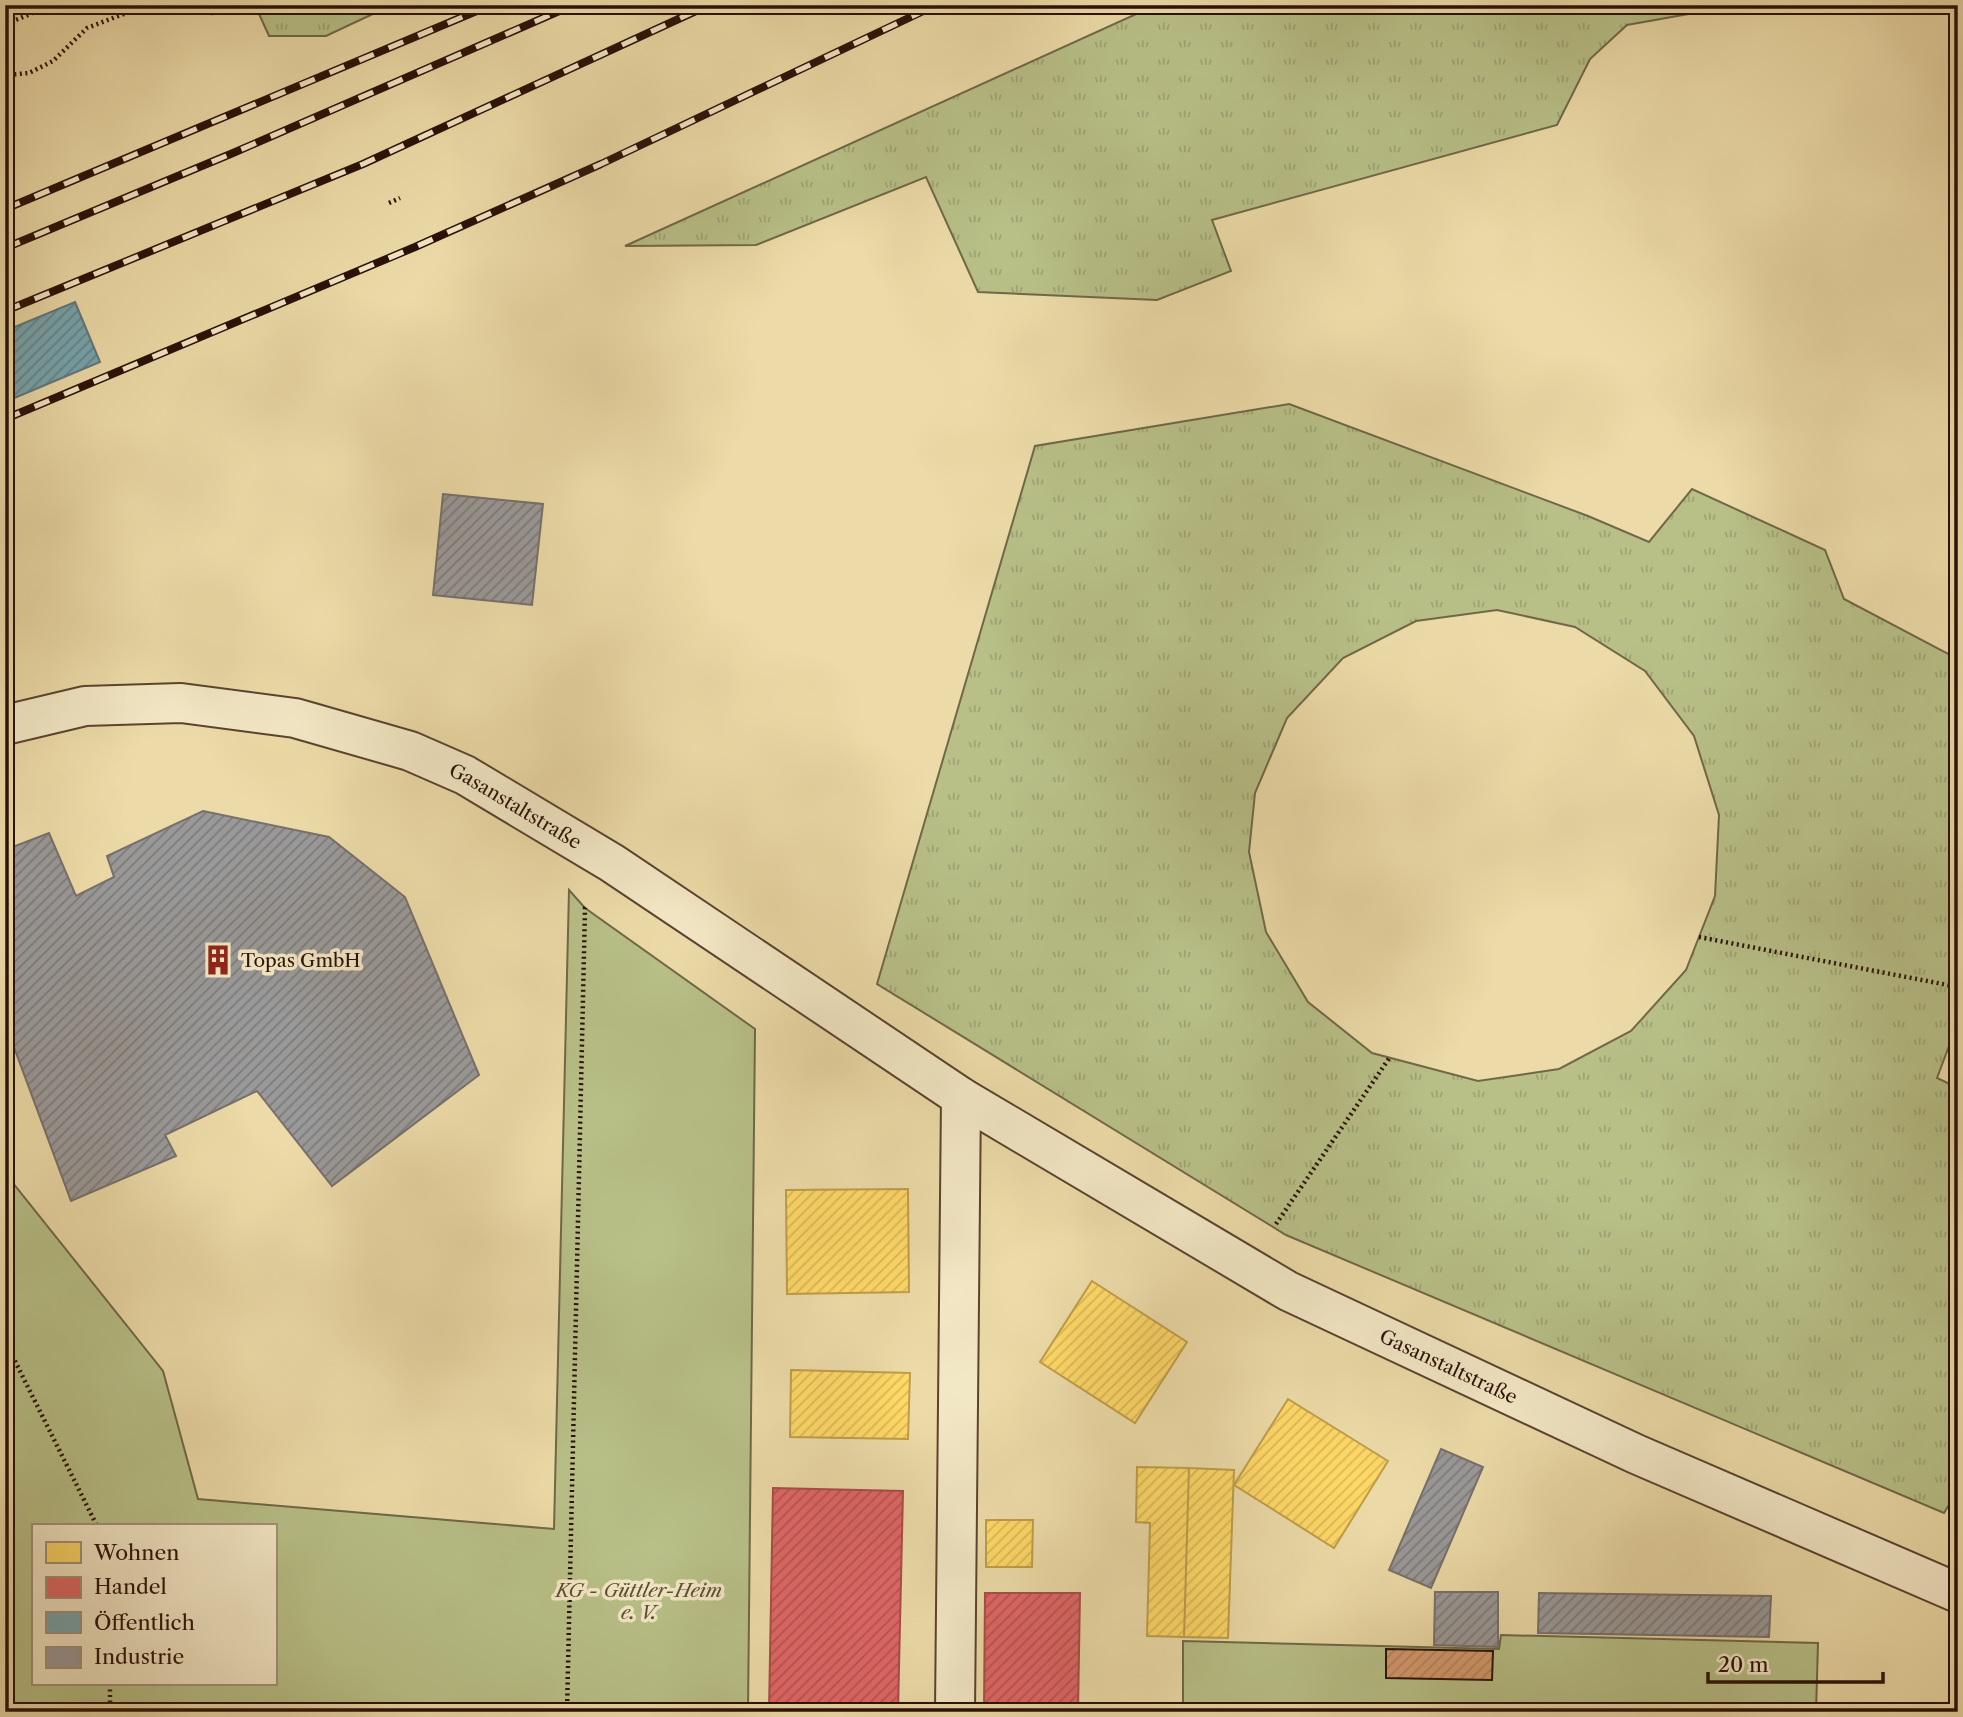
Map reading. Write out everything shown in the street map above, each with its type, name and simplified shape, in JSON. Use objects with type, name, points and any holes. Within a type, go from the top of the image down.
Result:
[{"type":"street","name":"Gasanstaltstraße","points":[[5,724],[85,706],[181,703],[295,718],[410,751],[466,775],[612,863],[961,1097],[1288,1291],[1636,1454],[1958,1593]]},
{"type":"street","points":[[955,1712],[961,1097]]},
{"type":"path","points":[[6,24],[52,5]]},
{"type":"path","points":[[5,72],[7,75],[29,73],[53,61],[87,28],[147,5]]},
{"type":"path","points":[[163,5],[212,13],[244,5]]},
{"type":"path","points":[[388,203],[400,198]]},
{"type":"path","points":[[567,1712],[585,908],[589,902]]},
{"type":"path","points":[[1699,937],[1958,987]]},
{"type":"path","points":[[1273,1227],[1390,1058]]},
{"type":"path","points":[[5,1341],[96,1524]]},
{"type":"path","points":[[110,1686],[110,1712]]},
{"type":"green space","points":[[255,5],[392,5],[326,36],[269,36]]},
{"type":"green space","points":[[1156,5],[1739,5],[1627,25],[1590,59],[1557,125],[1212,220],[1231,271],[1157,300],[978,292],[926,177],[756,245],[625,246]]},
{"type":"green space","points":[[1289,404],[1588,516],[1649,542],[1692,489],[1825,550],[1844,599],[1958,659],[1958,1022],[1937,1078],[1958,1088],[1958,1490],[1944,1513],[1286,1235],[877,984],[1035,446]],"holes":[[[1497,610],[1575,627],[1645,671],[1694,736],[1719,815],[1715,896],[1686,970],[1631,1031],[1559,1069],[1478,1081],[1372,1053],[1308,1002],[1266,932],[1249,852],[1255,793],[1287,718],[1343,658],[1416,621]]]},
{"type":"green space","name":"KG - Güttler-Heim e. V.","points":[[569,890],[585,908],[755,1029],[748,1712],[5,1712],[5,1166],[9,1178],[163,1371],[198,1499],[554,1529]]},
{"type":"green space","points":[[1501,1635],[1818,1643],[1816,1712],[1183,1712],[1183,1641],[1499,1649]]},
{"type":"building: Wohnen","points":[[908,1189],[909,1292],[787,1294],[786,1190]]},
{"type":"building: Wohnen","points":[[1092,1281],[1187,1342],[1135,1423],[1040,1362]]},
{"type":"building: Wohnen","points":[[791,1370],[910,1373],[908,1439],[790,1437]]},
{"type":"building: Wohnen","points":[[1288,1399],[1388,1461],[1334,1548],[1234,1485]]},
{"type":"building: Wohnen","points":[[1137,1467],[1189,1468],[1184,1637],[1147,1636],[1150,1523],[1136,1522]]},
{"type":"building: Wohnen","points":[[1189,1468],[1234,1470],[1228,1638],[1184,1637]]},
{"type":"building: Wohnen","points":[[986,1520],[1033,1520],[1032,1567],[986,1567]]},
{"type":"building: Handel","points":[[773,1488],[903,1491],[898,1712],[769,1712]]},
{"type":"building: Handel","points":[[985,1593],[1080,1593],[1078,1712],[984,1712]]},
{"type":"building: Öffentlich","points":[[75,302],[100,362],[5,402],[5,331]]},
{"type":"building: Industrie","points":[[443,494],[543,504],[532,605],[433,595]]},
{"type":"building: Industrie","name":"Topas GmbH","points":[[203,811],[329,837],[405,897],[479,1075],[332,1186],[257,1091],[165,1135],[176,1156],[71,1201],[5,1023],[5,850],[49,833],[76,896],[114,877],[107,856]]},
{"type":"building: Industrie","points":[[1441,1449],[1483,1467],[1431,1588],[1389,1570]]},
{"type":"building: Industrie","points":[[1435,1592],[1498,1592],[1498,1647],[1434,1645]]},
{"type":"building: Industrie","points":[[1539,1593],[1771,1596],[1769,1637],[1538,1633]]},
{"type":"building: Sonstige","points":[[1386,1649],[1493,1651],[1492,1680],[1386,1678]]},
{"type":"railway","points":[[5,209],[491,5]]},
{"type":"railway","points":[[5,248],[233,153],[573,5]]},
{"type":"railway","points":[[5,311],[363,164],[709,5]]},
{"type":"railway","points":[[5,419],[415,247],[601,164],[936,5]]},
{"type":"place","name":"Topas GmbH","points":[[218,960]]}]
